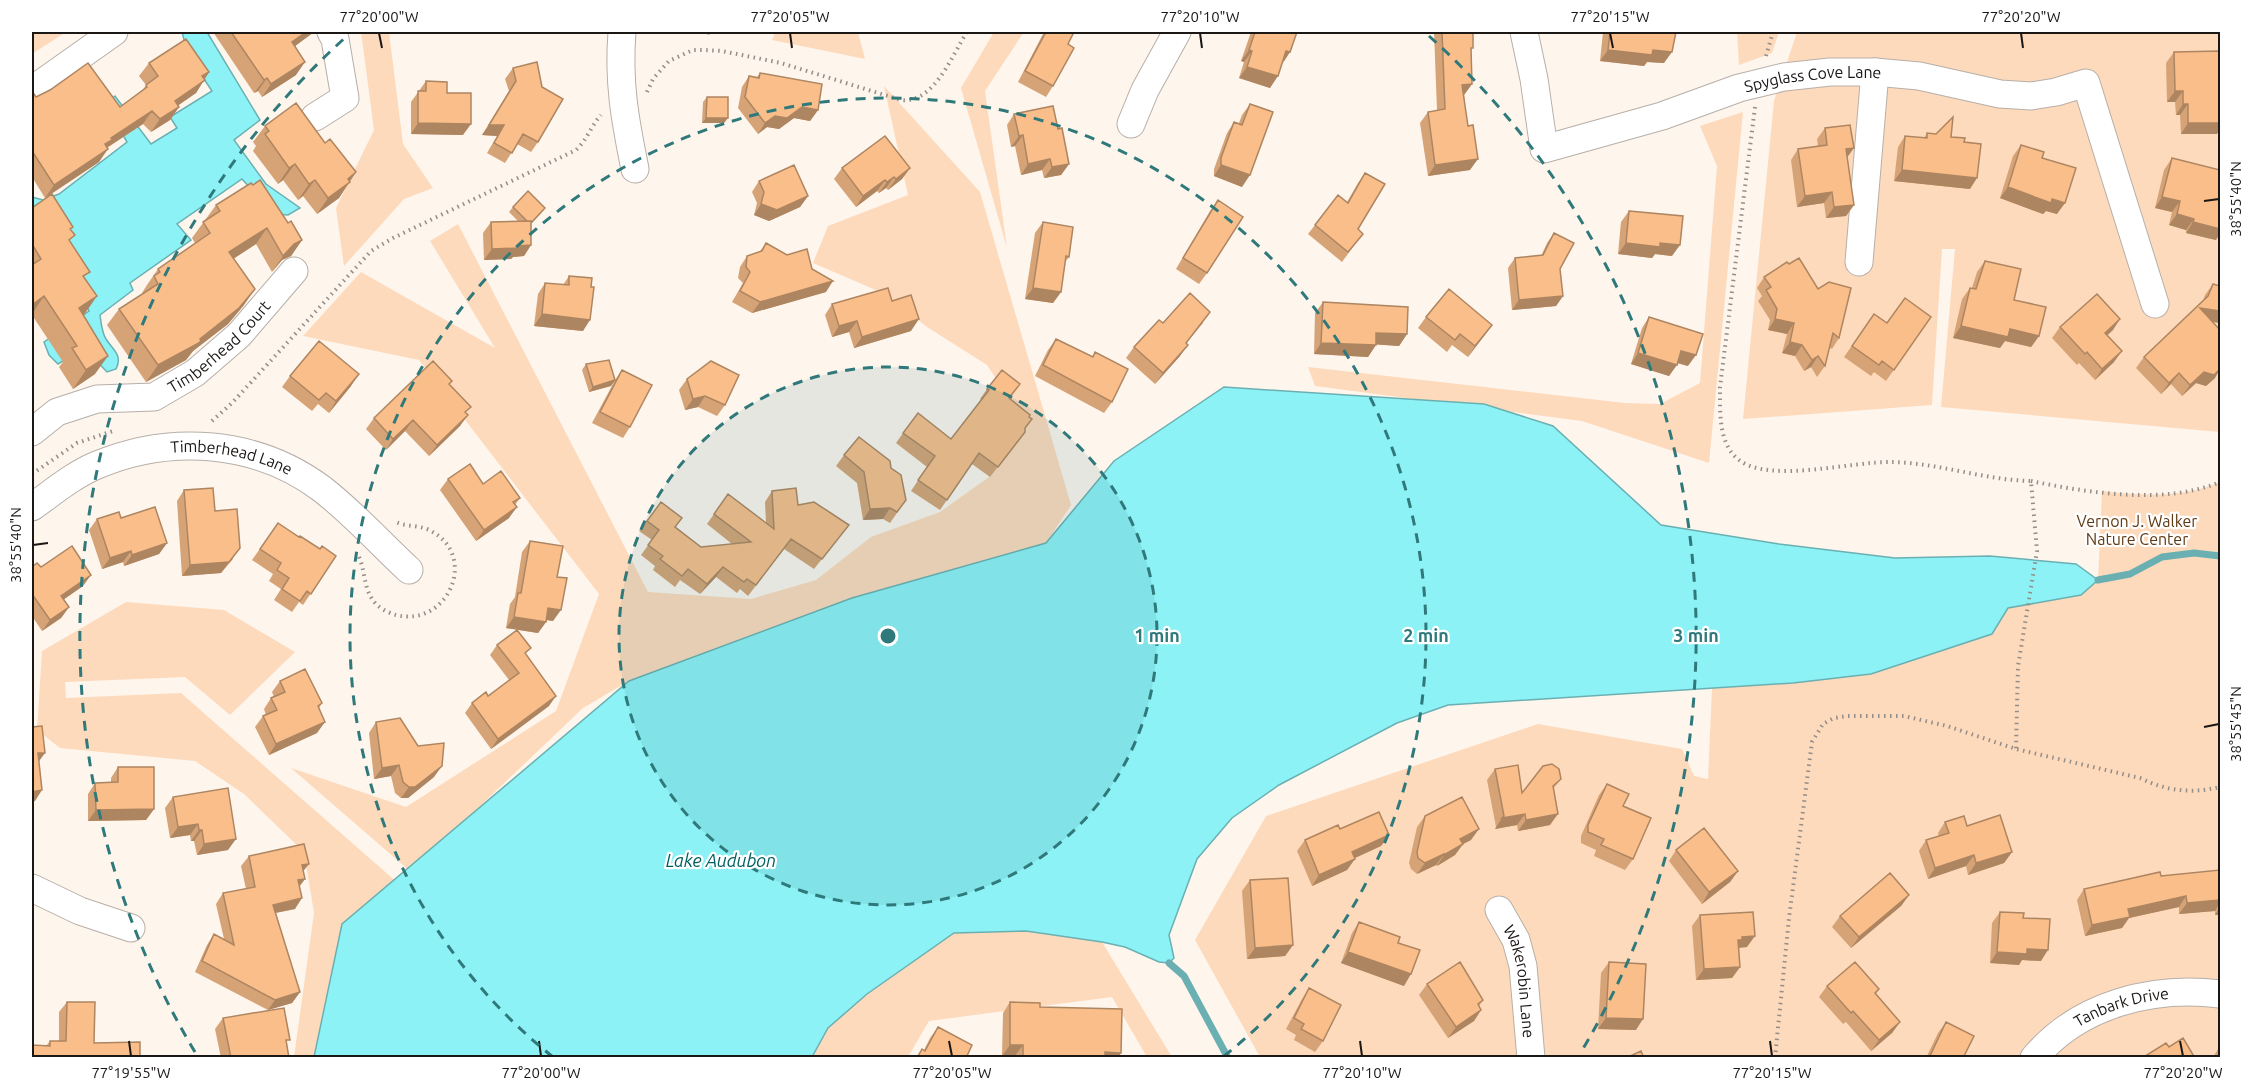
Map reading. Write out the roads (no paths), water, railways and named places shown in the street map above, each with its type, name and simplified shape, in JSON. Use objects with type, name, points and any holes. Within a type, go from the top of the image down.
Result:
[{"type":"street","points":[[32,90],[114,32]]},
{"type":"street","points":[[315,117],[345,98],[335,39],[330,32]]},
{"type":"street","points":[[622,32],[620,67],[623,105],[635,169]]},
{"type":"street","points":[[1131,124],[1145,90],[1177,32]]},
{"type":"street","name":"Spyglass Cove Lane","points":[[1524,32],[1534,79],[1544,149],[1662,116],[1739,88],[1784,77],[1830,72],[1875,72],[1919,76],[2010,95],[2031,96],[2056,92],[2086,83],[2154,304]]},
{"type":"street","points":[[1860,262],[1875,72]]},
{"type":"street","name":"Timberhead Court","points":[[32,432],[57,412],[97,399],[154,398],[195,373],[238,335],[294,271]]},
{"type":"street","name":"Timberhead Lane","points":[[32,507],[80,474],[130,453],[164,446],[200,445],[229,449],[261,457],[293,471],[322,490],[409,570]]},
{"type":"street","points":[[32,888],[80,911],[131,928]]},
{"type":"street","name":"Wakerobin Lane","points":[[1499,910],[1515,940],[1523,966],[1531,1058]]},
{"type":"street","name":"Tanbark Drive","points":[[2034,1058],[2066,1029],[2095,1012],[2126,999],[2160,992],[2195,991],[2220,994]]},
{"type":"water","points":[[182,32],[207,32],[260,120],[234,140],[266,184],[300,208],[288,215],[274,214],[242,179],[177,224],[191,240],[130,283],[133,290],[100,315],[105,337],[118,356],[116,369],[107,372],[84,348],[58,364],[49,355],[44,342],[89,311],[78,288],[85,283],[63,253],[72,247],[57,227],[52,230],[39,211],[32,210],[32,197],[43,200],[59,194],[127,142],[105,104],[115,96],[151,144],[177,128],[170,117],[212,91],[188,55]]},
{"type":"water","name":"Lake Audubon","points":[[1224,387],[1484,404],[1553,426],[1661,525],[1779,544],[1895,558],[1990,556],[2076,564],[2098,580],[2081,595],[2008,608],[1992,634],[1871,674],[1793,683],[1448,705],[1397,723],[1279,785],[1232,818],[1197,859],[1169,935],[1174,958],[1169,963],[1159,962],[1125,947],[1026,931],[954,933],[867,994],[828,1028],[812,1057],[314,1057],[342,924],[629,681],[852,598],[1046,543],[1114,461]]},
{"type":"waterway","points":[[2098,580],[2130,574],[2162,557],[2194,553],[2220,556]]},
{"type":"waterway","points":[[1169,963],[1184,976],[1228,1058]]},
{"type":"park label","name":"Vernon J. Walker Nature Center","points":[[2137,530]]}]
